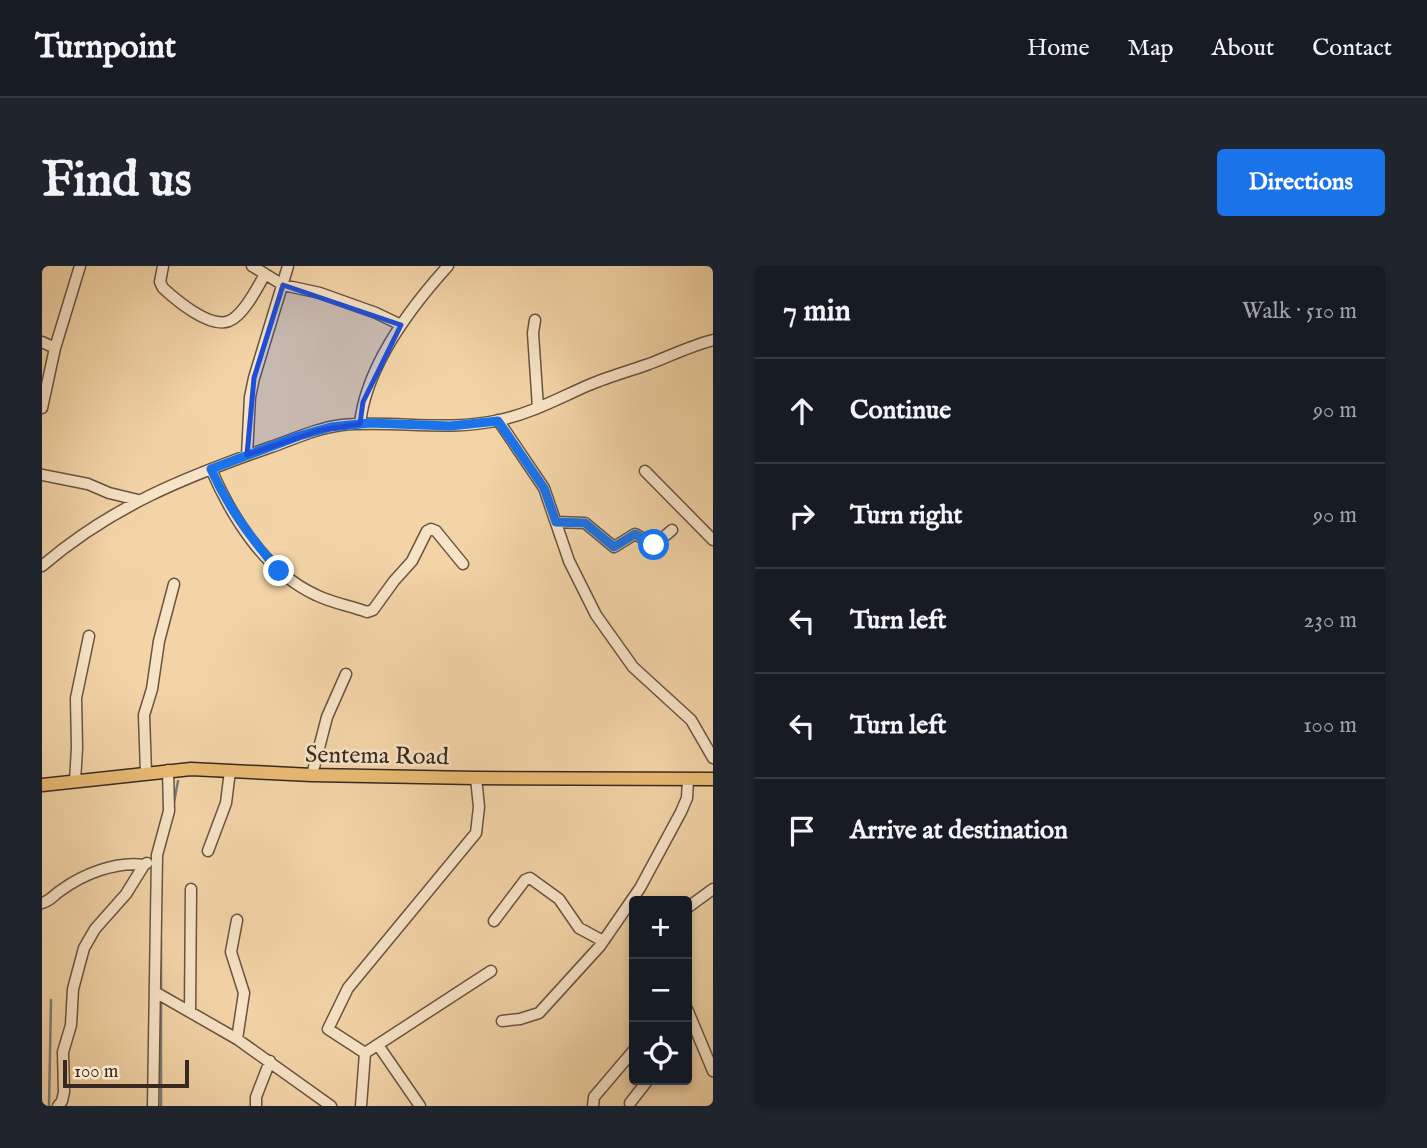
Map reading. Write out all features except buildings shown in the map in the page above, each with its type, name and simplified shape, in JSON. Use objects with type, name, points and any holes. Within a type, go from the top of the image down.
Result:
[{"type":"main road","name":"Sentema Road","points":[[42,785],[168,770],[476,778],[713,779]]},
{"type":"street","points":[[42,408],[55,348],[80,266]]},
{"type":"street","points":[[163,266],[160,282],[163,288],[203,317],[223,322],[234,318],[265,274]]},
{"type":"street","points":[[252,266],[283,285],[320,293],[401,325]]},
{"type":"street","points":[[247,455],[254,378],[288,266]]},
{"type":"street","points":[[359,424],[363,402],[388,344],[448,266]]},
{"type":"street","points":[[535,320],[533,333],[538,408]]},
{"type":"street","points":[[42,566],[110,516],[138,500],[247,455],[321,430],[359,424],[450,426],[498,421],[538,408],[593,383],[657,361],[690,346],[713,340]]},
{"type":"street","points":[[42,342],[55,348]]},
{"type":"street","points":[[498,421],[544,488],[569,561],[596,615],[633,667],[691,720],[713,758]]},
{"type":"street","points":[[211,469],[219,489],[254,542],[286,577],[321,597],[367,612],[373,610],[412,561],[427,531],[431,529],[436,531],[463,564]]},
{"type":"street","points":[[645,471],[713,540]]},
{"type":"street","points":[[42,475],[88,484],[109,493],[138,500]]},
{"type":"street","points":[[109,493],[110,516]]},
{"type":"street","points":[[556,522],[585,523],[614,547],[635,534],[654,545],[672,530]]},
{"type":"street","points":[[146,773],[144,715],[174,584]]},
{"type":"street","points":[[75,781],[76,698],[89,636]]},
{"type":"street","points":[[312,775],[327,717],[346,674]]},
{"type":"street","points":[[153,1106],[161,995],[157,855],[169,811],[168,770]]},
{"type":"street","points":[[208,850],[226,803],[230,771]]},
{"type":"street","points":[[365,1053],[328,1029],[348,988],[476,833],[479,807],[476,778]]},
{"type":"street","points":[[502,1021],[539,1013],[603,941],[640,888],[681,812],[687,798],[688,780]]},
{"type":"street","points":[[58,1106],[64,1091],[63,1052],[71,1025],[73,989],[84,947],[95,929],[126,894],[144,865],[157,855]]},
{"type":"street","points":[[42,903],[96,873],[129,863],[144,865]]},
{"type":"street","points":[[494,921],[525,880],[530,878],[559,899],[579,928],[603,941]]},
{"type":"street","points":[[190,1012],[191,889]]},
{"type":"street","points":[[692,904],[713,889]]},
{"type":"street","points":[[237,920],[231,952],[244,993],[237,1039]]},
{"type":"street","points":[[365,1053],[491,971]]},
{"type":"street","points":[[161,995],[237,1039],[331,1106]]},
{"type":"street","points":[[692,1034],[713,1071]]},
{"type":"street","points":[[378,1045],[420,1106]]},
{"type":"street","points":[[361,1106],[365,1053]]},
{"type":"street","points":[[593,1106],[594,1097],[629,1056]]},
{"type":"street","points":[[256,1106],[256,1097],[270,1062]]},
{"type":"street","points":[[630,1103],[644,1085]]},
{"type":"highlighted area","points":[[283,285],[401,325],[363,402],[360,424],[321,430],[247,455],[254,378]]},
{"type":"waterway","points":[[174,802],[178,781]]},
{"type":"waterway","points":[[161,940],[161,993]]},
{"type":"waterway","points":[[49,1106],[51,1000]]},
{"type":"waterway","points":[[161,1000],[161,1106]]},
{"type":"route","points":[[279,571],[249,535],[219,489],[211,469],[299,436],[339,426],[370,423],[450,426],[498,421],[544,488],[556,522],[581,522],[590,525],[613,547],[635,534],[654,545]]}]
